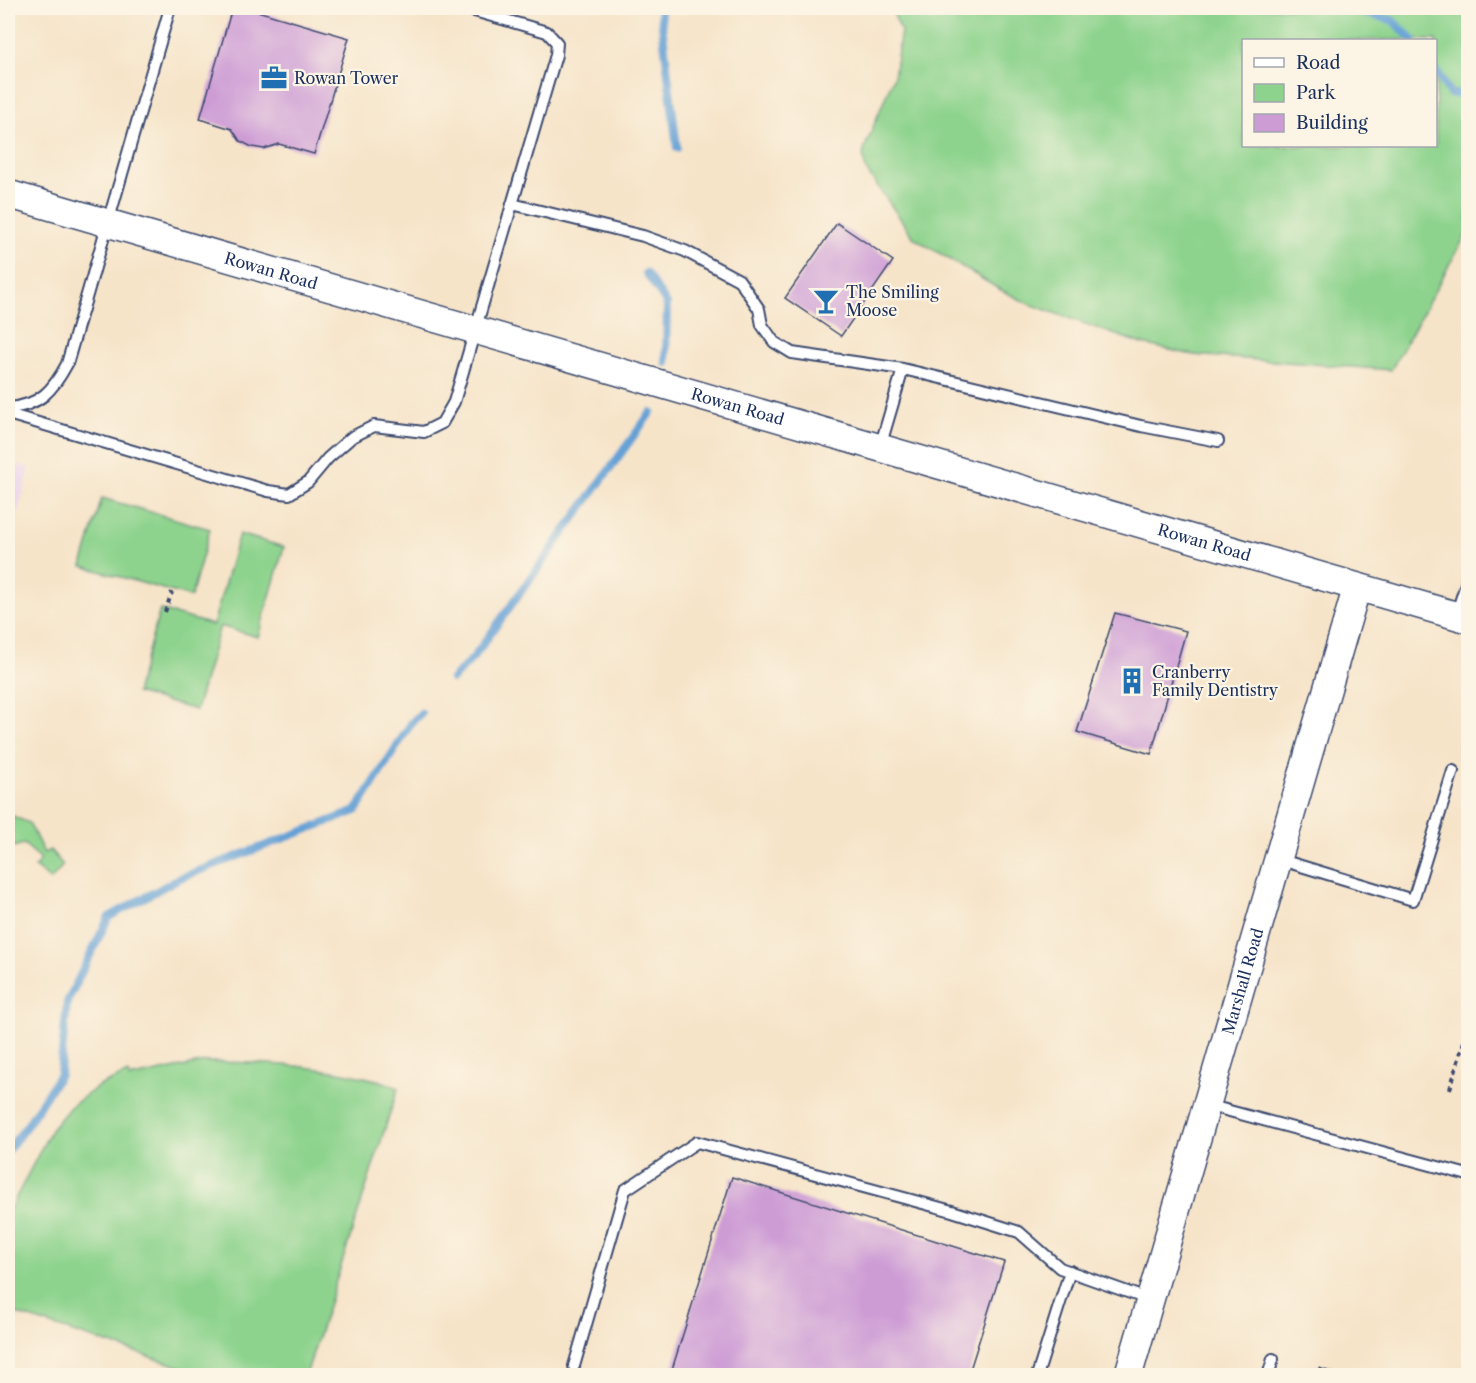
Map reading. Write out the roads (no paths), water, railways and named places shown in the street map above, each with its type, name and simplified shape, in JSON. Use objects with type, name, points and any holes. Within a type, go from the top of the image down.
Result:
[{"type":"street","name":"Rowan Road","points":[[8,194],[1462,617]]},
{"type":"street","name":"Marshall Road","points":[[1128,1376],[1357,587]]},
{"type":"lane","points":[[8,408],[38,400],[56,385],[67,364],[170,8]]},
{"type":"lane","points":[[8,414],[268,491],[289,494],[308,482],[328,458],[352,437],[374,426],[424,432],[442,423],[454,402],[556,55],[557,43],[547,32],[464,8]]},
{"type":"lane","points":[[512,204],[643,236],[686,251],[739,280],[759,309],[762,325],[774,342],[792,353],[903,369],[1141,426],[1218,441]]},
{"type":"lane","points":[[879,448],[903,369]]},
{"type":"lane","points":[[1462,617],[1468,578]]},
{"type":"lane","points":[[1278,859],[1413,900],[1453,771]]},
{"type":"lane","points":[[1206,1105],[1468,1175]]},
{"type":"lane","points":[[574,1366],[626,1190],[697,1142],[952,1211],[1019,1233],[1060,1268],[1150,1300]]},
{"type":"lane","points":[[1037,1376],[1070,1271]]},
{"type":"lane","points":[[1268,1376],[1273,1359]]},
{"type":"waterway","points":[[660,8],[677,148]]},
{"type":"waterway","points":[[1343,8],[1392,20],[1412,39]]},
{"type":"waterway","points":[[1437,72],[1450,94],[1468,94]]},
{"type":"waterway","points":[[646,273],[667,304],[666,363]]},
{"type":"waterway","points":[[452,679],[473,658],[651,412]]},
{"type":"waterway","points":[[8,1150],[28,1124],[60,1074],[67,1002],[109,917],[180,878],[356,811],[412,722],[421,713]]},
{"type":"place","name":"Rowan Tower","points":[[274,78]]},
{"type":"place","name":"The Smiling Moose","points":[[826,301]]},
{"type":"place","name":"Cranberry Family Dentistry","points":[[1132,681]]}]
